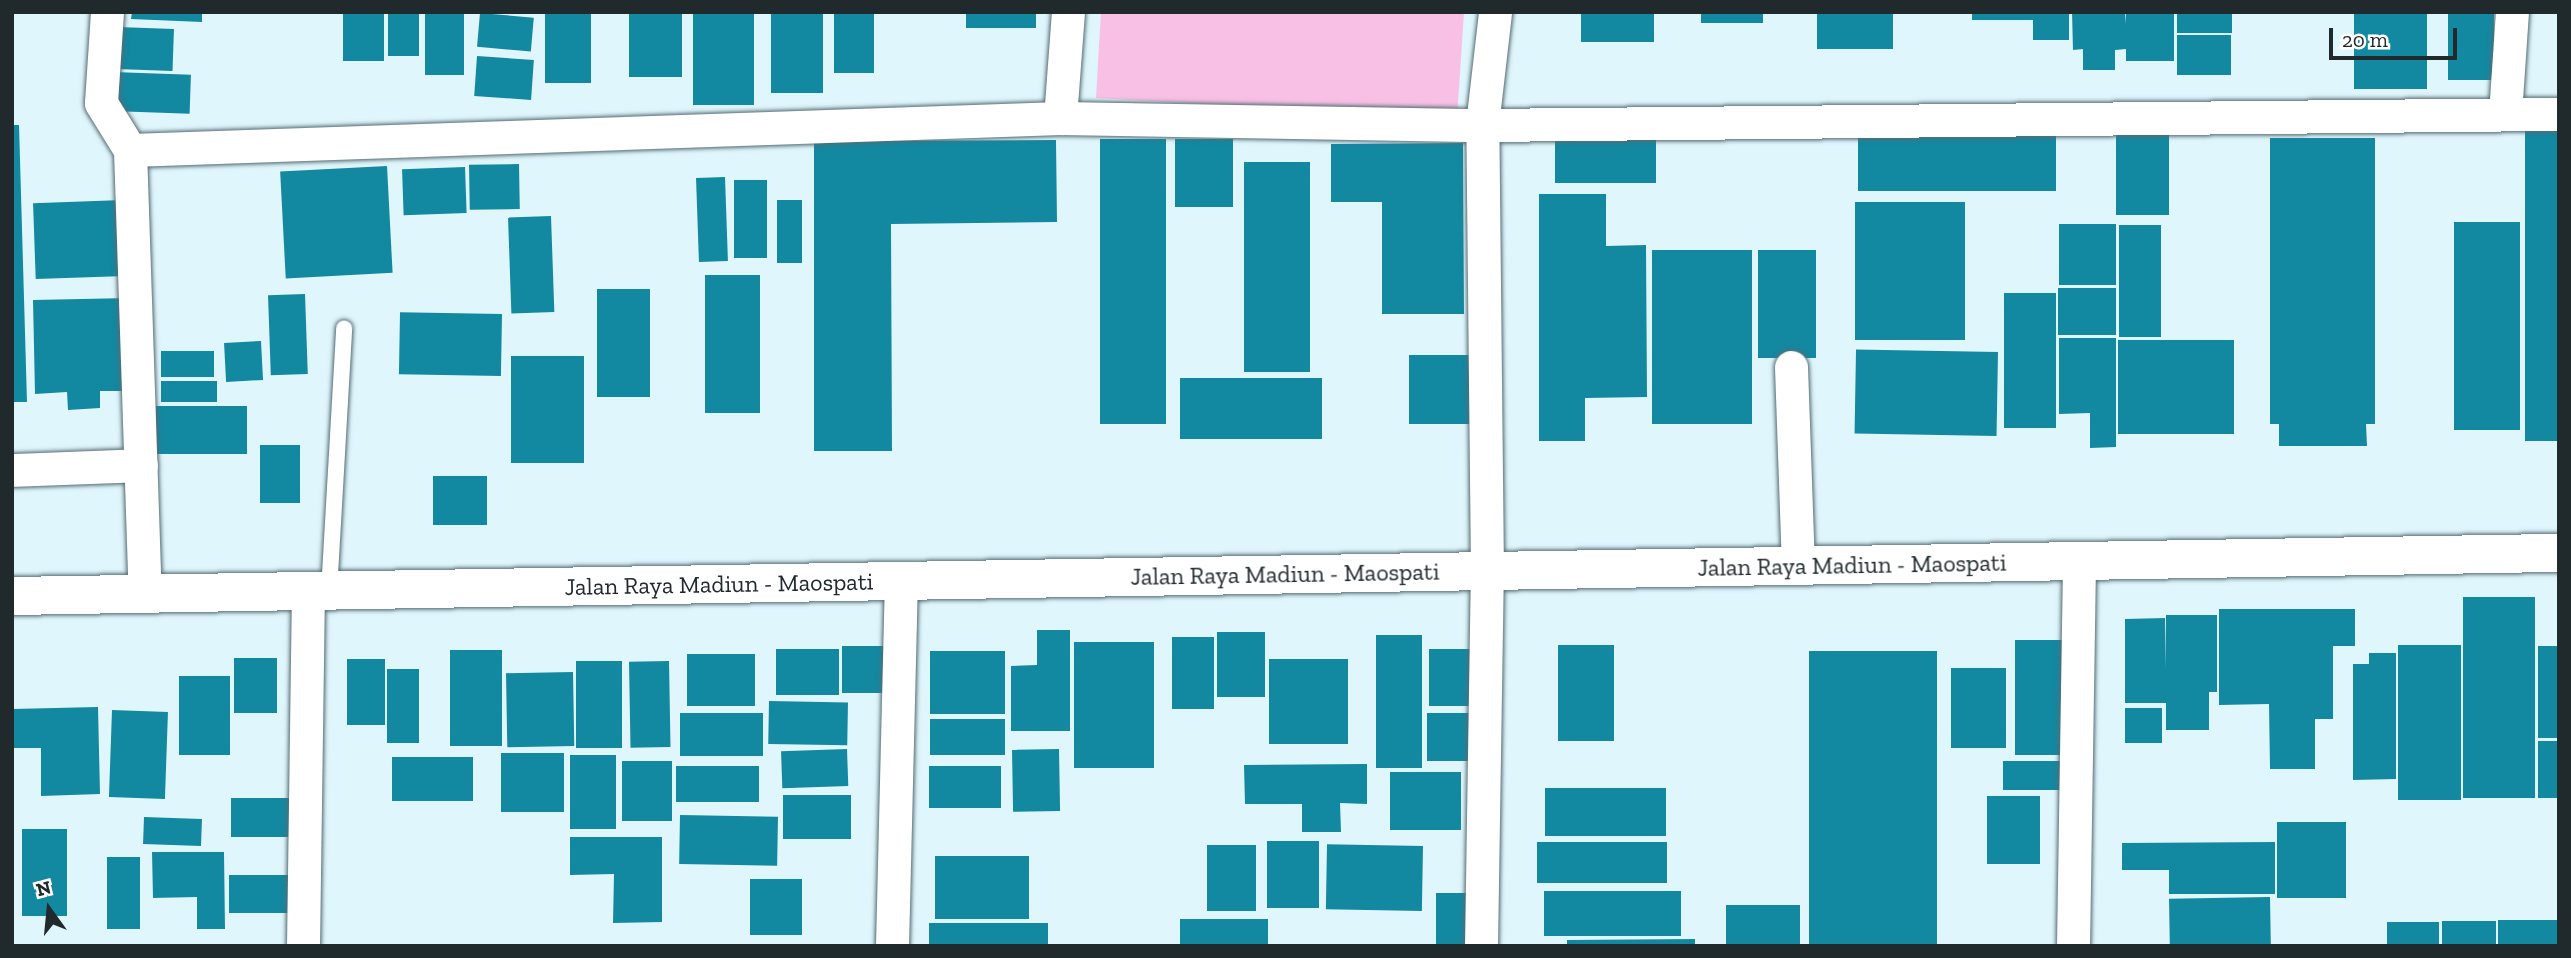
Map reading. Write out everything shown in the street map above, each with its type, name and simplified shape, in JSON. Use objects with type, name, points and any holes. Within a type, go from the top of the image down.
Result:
[{"type":"highway","name":"Jalan Raya Madiun - Maospati","points":[[12,596],[145,592],[319,594],[901,579],[1487,572],[2559,553]]},
{"type":"street","points":[[107,12],[101,103],[130,150],[145,592]]},
{"type":"street","points":[[1060,118],[1068,12]]},
{"type":"street","points":[[1481,946],[1487,572],[1482,125],[1495,12]]},
{"type":"street","points":[[2505,114],[2512,12]]},
{"type":"street","points":[[130,150],[1060,118],[1482,125],[2559,114]]},
{"type":"street","points":[[1791,367],[1798,566]]},
{"type":"street","points":[[12,470],[141,466]]},
{"type":"street","points":[[2073,946],[2079,560]]},
{"type":"street","points":[[892,946],[901,579]]},
{"type":"street","points":[[303,946],[319,594]]},
{"type":"lane","points":[[319,594],[344,328]]},
{"type":"shaded area","points":[[1101,12],[1464,12],[1457,118],[1096,98]]},
{"type":"building","points":[[132,12],[202,12],[202,22],[131,19]]},
{"type":"building","points":[[343,12],[384,12],[384,61],[343,61]]},
{"type":"building","points":[[388,12],[419,12],[419,56],[388,56]]},
{"type":"building","points":[[425,12],[464,12],[464,75],[425,75]]},
{"type":"building","points":[[545,12],[591,12],[591,83],[545,83]]},
{"type":"building","points":[[629,12],[682,12],[682,77],[629,77]]},
{"type":"building","points":[[693,12],[754,12],[754,105],[693,105]]},
{"type":"building","points":[[771,12],[823,12],[823,93],[771,93]]},
{"type":"building","points":[[834,12],[874,12],[874,73],[834,73]]},
{"type":"building","points":[[966,12],[1036,12],[1036,28],[966,28]]},
{"type":"building","points":[[1581,12],[1654,12],[1654,42],[1581,42]]},
{"type":"building","points":[[1701,12],[1763,12],[1763,23],[1701,23]]},
{"type":"building","points":[[1817,12],[1893,12],[1893,49],[1817,49]]},
{"type":"building","points":[[1972,12],[2069,12],[2069,40],[2033,40],[2033,20],[1972,20]]},
{"type":"building","points":[[2072,12],[2125,12],[2126,24],[2126,12],[2174,12],[2174,61],[2126,61],[2126,49],[2115,50],[2115,70],[2083,70],[2083,49],[2073,50]]},
{"type":"building","points":[[2177,12],[2232,12],[2232,33],[2177,33]]},
{"type":"building","points":[[2354,12],[2427,12],[2427,89],[2354,89]]},
{"type":"building","points":[[2448,12],[2494,12],[2494,80],[2448,80]]},
{"type":"building","points":[[480,13],[534,18],[531,52],[477,47]]},
{"type":"building","points":[[118,27],[174,29],[173,71],[117,69]]},
{"type":"building","points":[[2177,35],[2231,35],[2231,75],[2177,75]]},
{"type":"building","points":[[477,56],[534,60],[531,100],[474,96]]},
{"type":"building","points":[[113,72],[191,75],[190,114],[112,111]]},
{"type":"building","points":[[2525,118],[2559,118],[2559,441],[2525,441]]},
{"type":"building","points":[[12,125],[19,125],[27,402],[12,402]]},
{"type":"building","points":[[2116,131],[2169,131],[2169,215],[2116,215]]},
{"type":"building","points":[[1858,133],[2056,133],[2056,191],[1858,191]]},
{"type":"building","points":[[1555,135],[1656,135],[1656,183],[1555,183]]},
{"type":"building","points":[[2270,138],[2375,138],[2375,424],[2366,424],[2367,446],[2279,446],[2279,424],[2270,424]]},
{"type":"building","points":[[1100,139],[1166,139],[1166,424],[1100,424]]},
{"type":"building","points":[[1175,139],[1233,139],[1233,207],[1175,207]]},
{"type":"building","points":[[1056,140],[1057,222],[891,224],[892,451],[814,451],[814,141]]},
{"type":"building","points":[[1463,143],[1464,314],[1382,314],[1382,202],[1331,202],[1331,144]]},
{"type":"building","points":[[1244,162],[1310,162],[1310,372],[1244,372]]},
{"type":"building","points":[[519,164],[520,209],[470,210],[469,165]]},
{"type":"building","points":[[387,166],[393,273],[286,278],[280,172]]},
{"type":"building","points":[[465,167],[467,213],[404,215],[402,169]]},
{"type":"building","points":[[725,177],[728,261],[699,262],[696,178]]},
{"type":"building","points":[[734,180],[767,180],[767,258],[734,258]]},
{"type":"building","points":[[1539,194],[1606,194],[1606,246],[1646,245],[1647,397],[1585,398],[1585,441],[1539,441]]},
{"type":"building","points":[[123,200],[126,276],[36,279],[33,203]]},
{"type":"building","points":[[777,200],[802,200],[802,263],[777,263]]},
{"type":"building","points":[[1855,202],[1965,202],[1965,340],[1855,340]]},
{"type":"building","points":[[551,216],[554,312],[511,313],[508,218]]},
{"type":"building","points":[[2454,222],[2520,222],[2520,430],[2454,430]]},
{"type":"building","points":[[2059,224],[2116,224],[2116,285],[2059,285]]},
{"type":"building","points":[[2119,225],[2161,225],[2161,337],[2119,337]]},
{"type":"building","points":[[1652,250],[1752,250],[1752,424],[1652,424]]},
{"type":"building","points":[[1758,250],[1816,250],[1816,358],[1758,358]]},
{"type":"building","points":[[705,275],[760,275],[760,413],[705,413]]},
{"type":"building","points":[[2058,288],[2116,288],[2116,335],[2058,335]]},
{"type":"building","points":[[597,289],[650,289],[650,397],[597,397]]},
{"type":"building","points":[[2004,293],[2056,293],[2056,428],[2004,428]]},
{"type":"building","points":[[305,294],[308,374],[271,375],[268,295]]},
{"type":"building","points":[[130,298],[132,391],[100,391],[100,408],[68,410],[67,392],[35,394],[33,300]]},
{"type":"building","points":[[400,312],[502,314],[501,376],[399,374]]},
{"type":"building","points":[[2059,338],[2116,338],[2116,447],[2090,448],[2090,413],[2059,414]]},
{"type":"building","points":[[2118,340],[2234,340],[2234,434],[2118,434]]},
{"type":"building","points":[[261,341],[263,380],[226,382],[224,343]]},
{"type":"building","points":[[1856,350],[1998,352],[1997,436],[1855,434]]},
{"type":"building","points":[[161,351],[214,351],[214,377],[161,377]]},
{"type":"building","points":[[1409,355],[1470,355],[1470,424],[1409,424]]},
{"type":"building","points":[[511,356],[584,356],[584,463],[511,463]]},
{"type":"building","points":[[1180,378],[1322,378],[1322,439],[1180,439]]},
{"type":"building","points":[[161,381],[217,381],[217,402],[161,402]]},
{"type":"building","points":[[156,406],[247,406],[247,454],[156,454]]},
{"type":"building","points":[[260,445],[300,445],[300,503],[260,503]]},
{"type":"building","points":[[433,476],[487,476],[487,525],[433,525]]},
{"type":"building","points":[[2463,597],[2535,597],[2535,798],[2463,798]]},
{"type":"building","points":[[2219,609],[2355,609],[2355,646],[2333,646],[2333,719],[2315,719],[2315,769],[2270,769],[2269,704],[2219,705]]},
{"type":"building","points":[[2166,615],[2217,615],[2217,692],[2209,692],[2209,730],[2166,730],[2166,703],[2125,703],[2125,619],[2165,618],[2166,669]]},
{"type":"building","points":[[1037,630],[1070,630],[1070,731],[1011,731],[1011,666],[1037,665]]},
{"type":"building","points":[[1217,632],[1265,632],[1265,697],[1217,697]]},
{"type":"building","points":[[1376,635],[1422,635],[1422,768],[1376,768]]},
{"type":"building","points":[[1172,637],[1214,637],[1214,709],[1172,709]]},
{"type":"building","points":[[2015,640],[2069,640],[2069,755],[2015,755]]},
{"type":"building","points":[[1074,642],[1154,642],[1154,768],[1074,768]]},
{"type":"building","points":[[1558,645],[1614,645],[1614,741],[1558,741]]},
{"type":"building","points":[[2398,645],[2461,645],[2461,800],[2398,800]]},
{"type":"building","points":[[842,646],[891,646],[891,693],[842,693]]},
{"type":"building","points":[[2538,646],[2559,646],[2559,738],[2538,738]]},
{"type":"building","points":[[776,649],[839,649],[839,695],[776,695]]},
{"type":"building","points":[[1429,649],[1472,649],[1472,706],[1429,706]]},
{"type":"building","points":[[450,650],[502,650],[502,746],[450,746]]},
{"type":"building","points":[[930,651],[1005,651],[1005,714],[930,714]]},
{"type":"building","points":[[1809,651],[1937,651],[1937,946],[1809,946]]},
{"type":"building","points":[[2369,653],[2396,653],[2396,779],[2353,780],[2353,664],[2369,664]]},
{"type":"building","points":[[687,654],[755,654],[755,706],[687,706]]},
{"type":"building","points":[[234,658],[277,658],[277,713],[234,713]]},
{"type":"building","points":[[347,659],[385,659],[385,725],[347,725]]},
{"type":"building","points":[[1269,659],[1348,659],[1348,744],[1269,744]]},
{"type":"building","points":[[576,661],[622,661],[622,748],[576,748]]},
{"type":"building","points":[[669,661],[671,747],[631,748],[629,662]]},
{"type":"building","points":[[1951,668],[2006,668],[2006,748],[1951,748]]},
{"type":"building","points":[[387,669],[419,669],[419,743],[387,743]]},
{"type":"building","points":[[573,672],[574,746],[507,747],[506,673]]},
{"type":"building","points":[[179,676],[230,676],[230,755],[179,755]]},
{"type":"building","points":[[769,701],[848,702],[847,745],[768,744]]},
{"type":"building","points":[[98,707],[100,794],[41,796],[41,748],[12,748],[12,709]]},
{"type":"building","points":[[2125,708],[2162,708],[2162,743],[2125,743]]},
{"type":"building","points":[[112,710],[168,712],[165,799],[109,797]]},
{"type":"building","points":[[680,713],[763,713],[763,756],[680,756]]},
{"type":"building","points":[[1427,713],[1477,713],[1477,761],[1427,761]]},
{"type":"building","points":[[930,719],[1005,719],[1005,755],[930,755]]},
{"type":"building","points":[[2538,741],[2559,741],[2559,798],[2538,798]]},
{"type":"building","points":[[847,749],[848,786],[782,788],[781,751]]},
{"type":"building","points":[[1059,749],[1060,811],[1013,812],[1012,750]]},
{"type":"building","points":[[501,753],[564,753],[564,812],[501,812]]},
{"type":"building","points":[[570,755],[616,755],[616,829],[570,829]]},
{"type":"building","points":[[392,757],[473,757],[473,801],[392,801]]},
{"type":"building","points":[[622,761],[672,761],[672,821],[622,821]]},
{"type":"building","points":[[2003,761],[2064,761],[2064,790],[2003,790]]},
{"type":"building","points":[[1367,764],[1367,804],[1340,803],[1341,832],[1302,832],[1302,804],[1245,804],[1244,765]]},
{"type":"building","points":[[676,766],[759,766],[759,802],[676,802]]},
{"type":"building","points":[[929,766],[1001,766],[1001,808],[929,808]]},
{"type":"building","points":[[1390,772],[1461,772],[1461,830],[1390,830]]},
{"type":"building","points":[[1545,788],[1666,788],[1666,836],[1545,836]]},
{"type":"building","points":[[783,795],[851,795],[851,839],[783,839]]},
{"type":"building","points":[[1987,796],[2040,796],[2040,864],[1987,864]]},
{"type":"building","points":[[231,798],[297,798],[297,837],[231,837]]},
{"type":"building","points":[[680,815],[778,817],[777,866],[679,864]]},
{"type":"building","points":[[144,817],[202,819],[201,846],[143,844]]},
{"type":"building","points":[[2277,822],[2346,822],[2346,898],[2277,898]]},
{"type":"building","points":[[22,829],[67,829],[67,916],[22,916]]},
{"type":"building","points":[[570,837],[662,837],[662,922],[613,923],[614,874],[570,875]]},
{"type":"building","points":[[1267,841],[1319,841],[1319,908],[1267,908]]},
{"type":"building","points":[[1537,842],[1667,842],[1667,883],[1537,883]]},
{"type":"building","points":[[2275,842],[2275,894],[2169,894],[2169,870],[2122,870],[2122,843]]},
{"type":"building","points":[[1327,844],[1423,846],[1422,911],[1326,909]]},
{"type":"building","points":[[1207,845],[1256,845],[1256,911],[1207,911]]},
{"type":"building","points":[[152,852],[224,852],[225,929],[197,929],[197,897],[153,898]]},
{"type":"building","points":[[935,856],[1029,856],[1029,919],[935,919]]},
{"type":"building","points":[[107,857],[140,857],[140,929],[107,929]]},
{"type":"building","points":[[229,875],[289,875],[289,913],[229,913]]},
{"type":"building","points":[[750,879],[802,879],[802,935],[750,935]]},
{"type":"building","points":[[1544,891],[1681,891],[1681,936],[1544,936]]},
{"type":"building","points":[[1436,893],[1470,893],[1470,946],[1436,946]]},
{"type":"building","points":[[2270,897],[2271,946],[2170,946],[2169,899]]},
{"type":"building","points":[[1726,905],[1800,905],[1800,946],[1726,946]]},
{"type":"building","points":[[1180,919],[1268,919],[1268,946],[1180,946]]},
{"type":"building","points":[[2498,920],[2559,920],[2559,946],[2498,946]]},
{"type":"building","points":[[2442,921],[2496,921],[2496,946],[2442,946]]},
{"type":"building","points":[[2387,922],[2439,922],[2439,946],[2387,946]]},
{"type":"building","points":[[929,923],[1048,923],[1048,946],[929,946]]},
{"type":"building","points":[[1695,939],[1695,946],[1567,946],[1567,940]]}]
